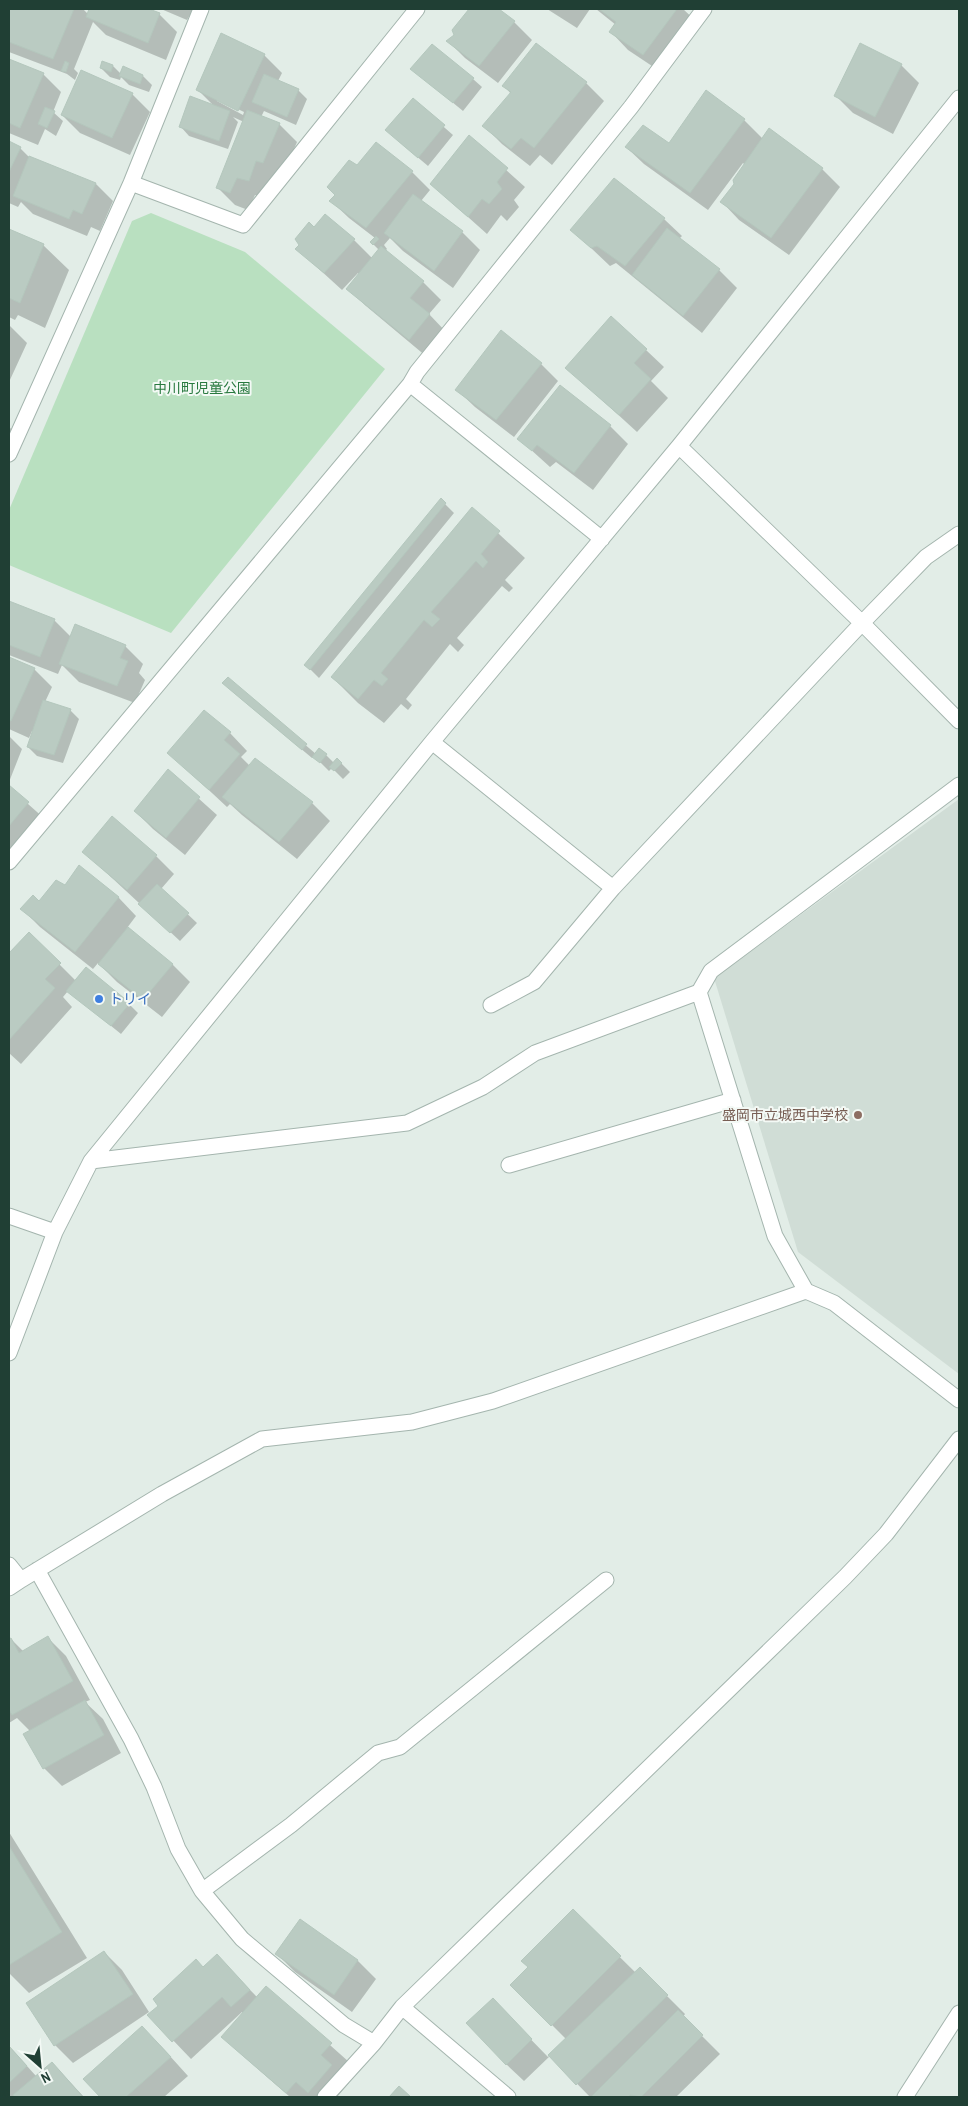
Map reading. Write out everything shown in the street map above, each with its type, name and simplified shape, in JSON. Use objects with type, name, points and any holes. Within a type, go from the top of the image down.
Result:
[{"type":"street","points":[[9,454],[131,183],[201,9]]},
{"type":"street","points":[[131,183],[243,225],[417,9]]},
{"type":"street","points":[[9,862],[410,384],[417,372],[631,108],[704,9]]},
{"type":"street","points":[[9,1353],[55,1232],[90,1160],[432,742],[679,446],[959,98]]},
{"type":"street","points":[[410,384],[602,538]]},
{"type":"street","points":[[679,446],[862,623],[959,721]]},
{"type":"street","points":[[490,1005],[534,982],[613,888],[862,623],[926,557],[959,534]]},
{"type":"street","points":[[432,742],[613,888]]},
{"type":"street","points":[[90,1160],[408,1123],[483,1086],[535,1053],[698,992],[712,971],[959,785]]},
{"type":"street","points":[[698,992],[776,1236],[806,1291],[834,1303],[959,1400]]},
{"type":"street","points":[[509,1165],[733,1100]]},
{"type":"street","points":[[9,1216],[55,1232]]},
{"type":"street","points":[[9,1565],[15,1584],[162,1494],[262,1440],[412,1422],[493,1401],[806,1291]]},
{"type":"street","points":[[326,2097],[374,2044],[402,2007],[845,1577],[886,1534],[959,1439]]},
{"type":"street","points":[[37,1570],[131,1739],[154,1788],[178,1849],[202,1891],[242,1939],[344,2025],[374,2044]]},
{"type":"street","points":[[202,1891],[291,1825],[378,1753],[400,1747],[606,1580]]},
{"type":"street","points":[[402,2007],[508,2097]]},
{"type":"street","points":[[904,2097],[959,2013]]},
{"type":"shaded area","name":"盛岡市立城西中学校","points":[[959,799],[959,1374],[798,1252],[714,978]]},
{"type":"green space","name":"中川町児童公園","points":[[151,213],[245,252],[385,369],[171,633],[9,565],[9,510],[132,221]]},
{"type":"building","points":[[9,9],[74,9],[53,59],[9,42]]},
{"type":"building","points":[[89,9],[149,9],[160,13],[148,43],[86,17]]},
{"type":"building","points":[[469,9],[499,9],[515,21],[479,66],[446,41],[454,35],[452,30]]},
{"type":"building","points":[[599,9],[677,9],[643,55],[609,32],[616,22]]},
{"type":"building","points":[[221,33],[265,54],[238,111],[196,90]]},
{"type":"building","points":[[536,43],[587,82],[534,148],[521,138],[511,149],[482,126],[511,92],[502,86]]},
{"type":"building","points":[[860,43],[902,64],[875,117],[834,96]]},
{"type":"building","points":[[432,44],[474,78],[453,103],[410,69]]},
{"type":"building","points":[[9,59],[44,73],[20,128],[9,123]]},
{"type":"building","points":[[65,61],[69,63],[66,72],[61,71]]},
{"type":"building","points":[[102,61],[113,65],[111,72],[100,68]]},
{"type":"building","points":[[123,66],[143,75],[140,84],[119,76]]},
{"type":"building","points":[[81,70],[133,93],[112,138],[61,115]]},
{"type":"building","points":[[264,74],[299,89],[287,117],[252,102]]},
{"type":"building","points":[[706,90],[745,119],[690,193],[625,147],[643,125],[669,143]]},
{"type":"building","points":[[190,96],[230,111],[219,141],[179,127]]},
{"type":"building","points":[[413,98],[445,125],[418,158],[385,130]]},
{"type":"building","points":[[45,107],[55,111],[47,128],[38,124]]},
{"type":"building","points":[[247,110],[280,123],[263,163],[256,161],[249,181],[237,178],[230,193],[216,188]]},
{"type":"building","points":[[769,128],[823,168],[771,238],[720,202],[734,184],[733,180]]},
{"type":"building","points":[[469,135],[508,168],[497,182],[502,189],[489,204],[482,199],[468,217],[430,184]]},
{"type":"building","points":[[9,141],[21,147],[9,172]]},
{"type":"building","points":[[376,142],[413,171],[366,228],[329,201],[335,195],[327,187],[349,160],[357,165]]},
{"type":"building","points":[[29,156],[96,183],[82,214],[73,210],[69,219],[13,196]]},
{"type":"building","points":[[614,178],[665,218],[625,266],[597,246],[591,248],[570,230]]},
{"type":"building","points":[[413,194],[463,231],[434,271],[384,233]]},
{"type":"building","points":[[325,214],[355,239],[324,273],[295,249],[299,245],[295,239],[309,222],[314,227]]},
{"type":"building","points":[[667,228],[720,269],[683,316],[632,275]]},
{"type":"building","points":[[9,229],[44,244],[20,303],[9,298]]},
{"type":"building","points":[[376,236],[379,239],[373,245],[370,242]]},
{"type":"building","points":[[381,246],[424,281],[410,298],[430,314],[409,340],[346,289]]},
{"type":"building","points":[[611,316],[647,349],[634,363],[651,379],[619,415],[565,368]]},
{"type":"building","points":[[501,330],[542,363],[496,420],[455,390]]},
{"type":"building","points":[[560,385],[611,425],[574,473],[537,445],[532,451],[517,439]]},
{"type":"building","points":[[441,498],[446,503],[310,670],[304,665]]},
{"type":"building","points":[[472,507],[500,531],[481,554],[488,562],[483,568],[476,561],[431,612],[440,619],[432,627],[424,620],[381,673],[388,679],[382,686],[374,680],[358,699],[331,677]]},
{"type":"building","points":[[9,601],[55,619],[40,657],[9,645]]},
{"type":"building","points":[[75,624],[126,645],[120,658],[128,661],[117,686],[59,664]]},
{"type":"building","points":[[9,657],[35,668],[11,721],[9,720]]},
{"type":"building","points":[[228,677],[307,744],[302,750],[222,683]]},
{"type":"building","points":[[43,700],[71,709],[54,755],[27,747]]},
{"type":"building","points":[[204,710],[231,732],[224,740],[240,754],[209,790],[167,753]]},
{"type":"building","points":[[319,748],[327,754],[320,763],[312,757]]},
{"type":"building","points":[[255,758],[313,802],[279,842],[222,797]]},
{"type":"building","points":[[337,758],[342,763],[334,771],[329,767]]},
{"type":"building","points":[[168,769],[200,797],[166,838],[134,811]]},
{"type":"building","points":[[9,785],[29,802],[9,826]]},
{"type":"building","points":[[112,816],[157,855],[127,890],[82,852]]},
{"type":"building","points":[[79,865],[119,897],[75,952],[20,909],[33,895],[39,901],[56,880],[65,885]]},
{"type":"building","points":[[157,884],[189,913],[170,933],[138,904]]},
{"type":"building","points":[[128,927],[173,964],[143,1000],[98,964]]},
{"type":"building","points":[[29,932],[61,963],[45,979],[55,988],[9,1040],[9,953]]},
{"type":"building","points":[[86,967],[130,1003],[111,1026],[66,991]]},
{"type":"building","points":[[48,1636],[73,1681],[12,1715],[9,1710],[9,1639],[11,1638],[19,1653]]},
{"type":"building","points":[[85,1700],[104,1735],[43,1769],[23,1734]]},
{"type":"building","points":[[9,1846],[62,1932],[9,1965]]},
{"type":"building","points":[[573,1909],[621,1956],[551,2026],[510,1985],[528,1967],[521,1961]]},
{"type":"building","points":[[300,1919],[358,1960],[334,1995],[275,1954]]},
{"type":"building","points":[[104,1951],[133,1994],[54,2046],[26,2003]]},
{"type":"building","points":[[217,1954],[250,1990],[231,2007],[222,1997],[172,2042],[147,2015],[158,2006],[153,1999],[196,1959],[203,1967]]},
{"type":"building","points":[[640,1967],[668,1995],[576,2085],[548,2055]]},
{"type":"building","points":[[266,1986],[332,2043],[321,2055],[332,2065],[308,2093],[296,2082],[286,2093],[221,2037]]},
{"type":"building","points":[[493,1998],[532,2039],[506,2065],[466,2023]]},
{"type":"building","points":[[678,2010],[703,2035],[641,2097],[630,2095],[628,2097],[591,2097]]},
{"type":"building","points":[[142,2026],[171,2057],[126,2097],[100,2097],[83,2079]]},
{"type":"building","points":[[9,2046],[27,2066],[9,2083]]},
{"type":"building","points":[[52,2062],[83,2097],[15,2097],[13,2095]]},
{"type":"building","points":[[399,2086],[411,2097],[389,2097]]},
{"type":"place","name":"トリイ","points":[[99,999]]},
{"type":"place","name":"盛岡市立城西中学校","points":[[858,1115]]}]
